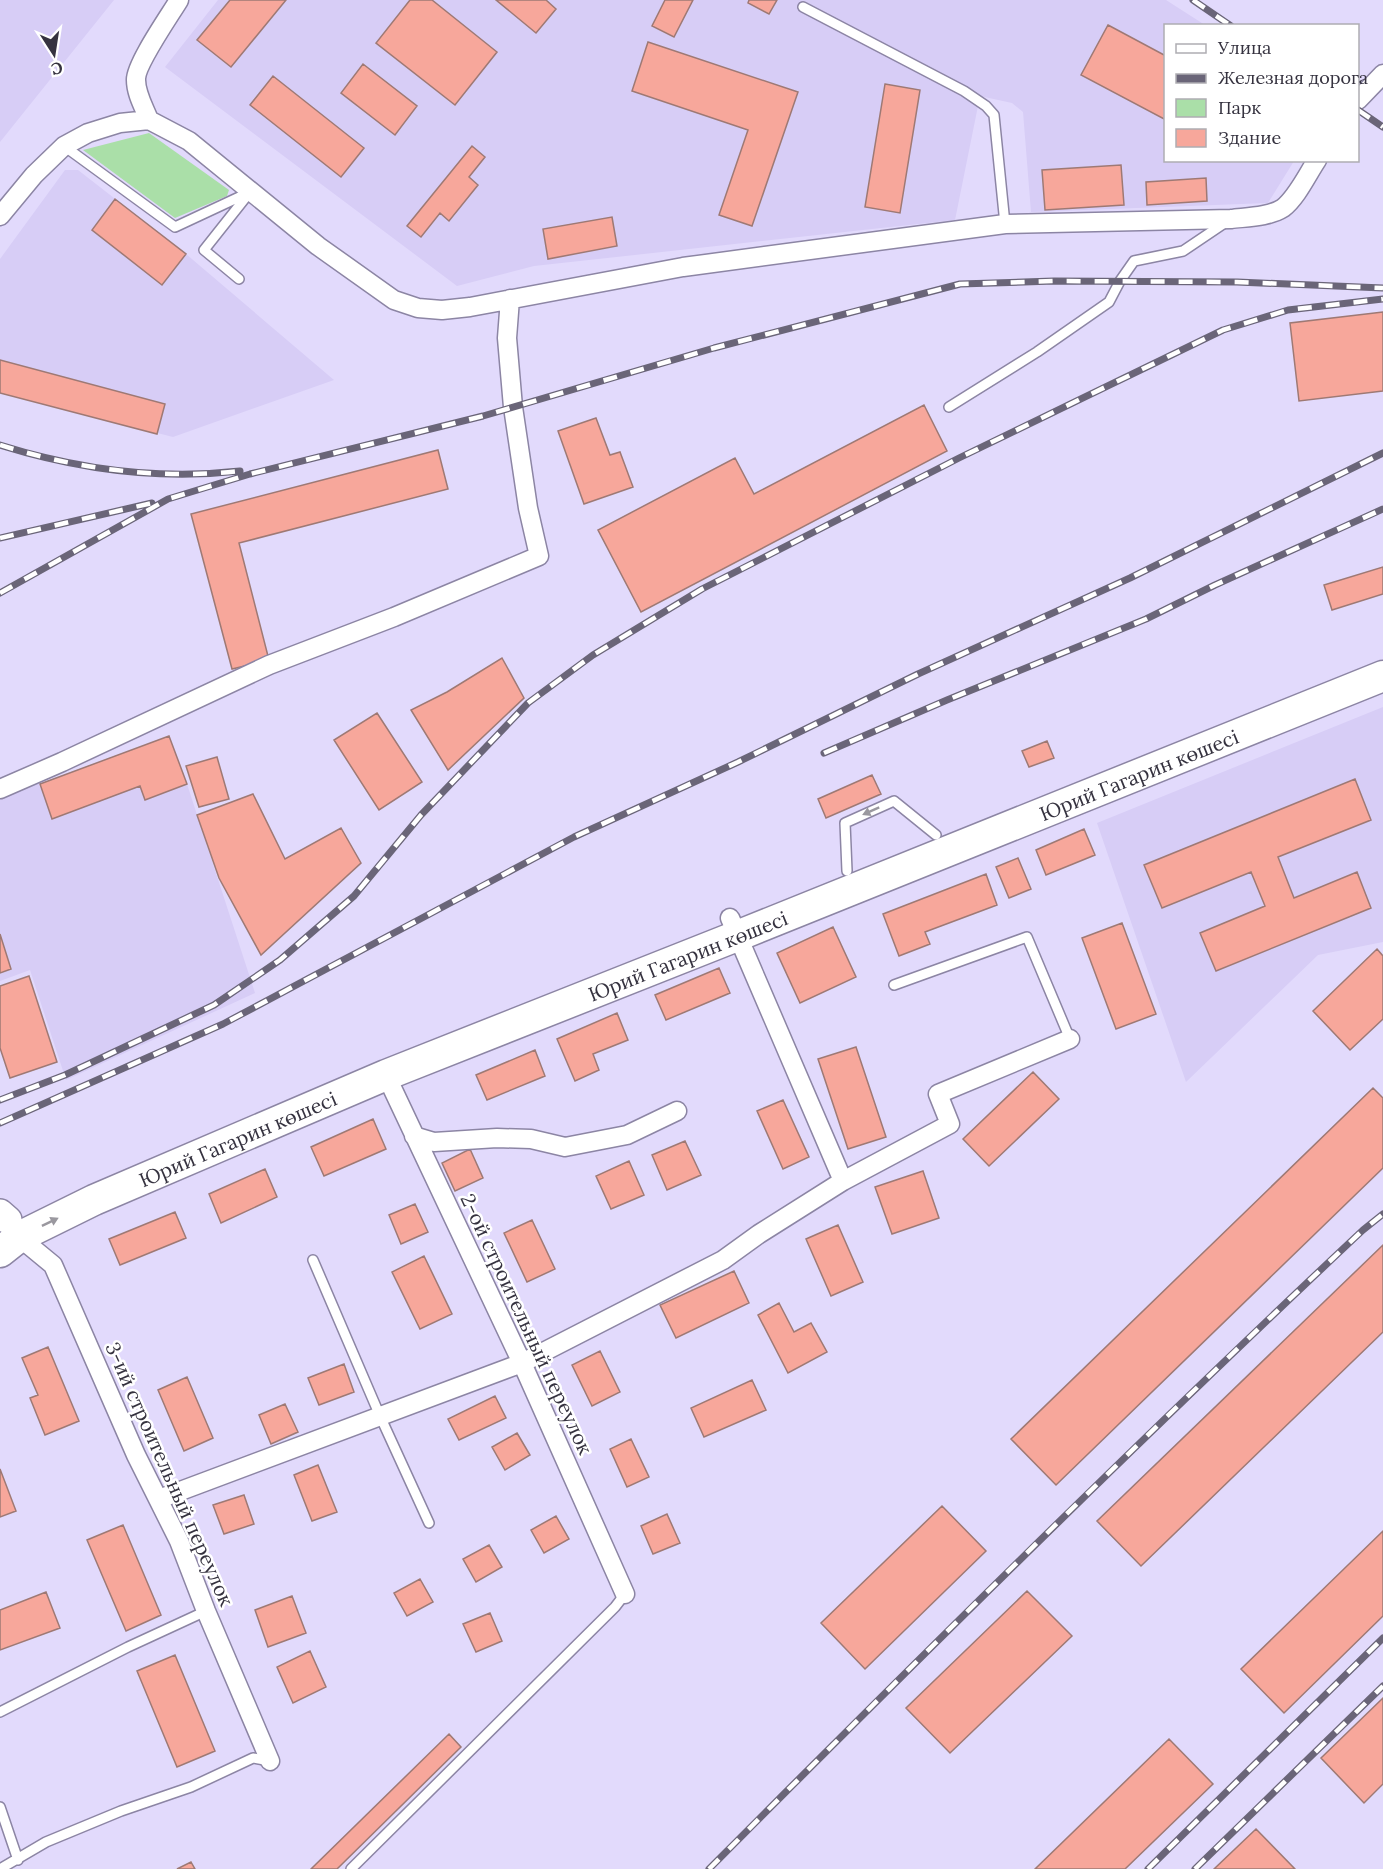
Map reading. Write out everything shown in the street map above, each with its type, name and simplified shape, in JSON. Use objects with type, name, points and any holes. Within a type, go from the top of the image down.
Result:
[{"type":"main road","name":"Юрий Гагарин көшесі","points":[[5,1229],[94,1200],[733,927],[847,871],[1383,656]]},
{"type":"main road","name":"Юрий Гагарин көшесі","points":[[5,1229],[82,1183],[378,1059],[733,927],[1383,676]]},
{"type":"street","points":[[149,120],[139,97],[135,78],[143,60],[179,0]]},
{"type":"street","points":[[1359,99],[1383,74]]},
{"type":"street","points":[[0,216],[34,175],[64,146],[88,133],[120,123],[149,120],[189,141],[318,246],[394,300],[418,308],[442,310],[683,267],[1005,224],[1231,219],[1266,214],[1282,208],[1294,195],[1316,162]]},
{"type":"street","points":[[0,789],[269,666],[539,556],[528,508],[513,407],[507,338],[510,299]]},
{"type":"street","points":[[733,927],[843,1181]]},
{"type":"street","points":[[159,1499],[522,1363],[723,1260],[759,1234],[843,1181],[950,1124],[938,1094],[1070,1039]]},
{"type":"street","name":"2-ой строительный переулок","points":[[386,1075],[522,1363],[625,1594]]},
{"type":"street","points":[[414,1136],[434,1142],[497,1138],[531,1139],[565,1147],[627,1135],[676,1111]]},
{"type":"street","name":"3-ий строительный переулок","points":[[5,1229],[52,1265],[136,1455],[179,1541],[206,1611],[270,1761]]},
{"type":"lane","points":[[802,7],[964,91],[986,106],[994,115],[1005,224]]},
{"type":"lane","points":[[64,146],[175,227],[250,192]]},
{"type":"lane","points":[[238,279],[204,250],[250,192]]},
{"type":"lane","points":[[949,407],[1037,352],[1109,302],[1134,261],[1183,251],[1231,219]]},
{"type":"lane","points":[[847,871],[845,823],[894,801],[936,835]]},
{"type":"lane","points":[[894,985],[1027,937],[1070,1039]]},
{"type":"lane","points":[[313,1260],[429,1523]]},
{"type":"lane","points":[[351,1869],[615,1607],[625,1594]]},
{"type":"lane","points":[[0,1712],[128,1647],[206,1611]]},
{"type":"lane","points":[[0,1869],[46,1842],[121,1811],[192,1787],[253,1758],[270,1761]]},
{"type":"lane","points":[[0,1807],[18,1860]]},
{"type":"shaded area","points":[[0,0],[114,0],[0,142]]},
{"type":"shaded area","points":[[218,0],[1166,0],[1203,24],[1164,24],[1164,162],[1293,162],[1268,203],[1031,212],[1023,112],[1012,103],[980,96],[955,220],[534,266],[457,286],[165,67]]},
{"type":"shaded area","points":[[65,170],[78,170],[186,254],[334,380],[173,437],[0,393],[0,259]]},
{"type":"shaded area","points":[[1383,707],[1383,942],[1318,955],[1186,1082],[1097,823]]},
{"type":"shaded area","points":[[169,736],[187,784],[255,993],[66,1080],[30,970],[0,981],[0,798]]},
{"type":"green space","points":[[149,133],[229,190],[227,196],[175,218],[83,150]]},
{"type":"building","points":[[230,0],[286,0],[231,67],[197,40]]},
{"type":"building","points":[[410,0],[432,0],[497,52],[455,105],[376,43]]},
{"type":"building","points":[[496,0],[546,0],[556,9],[536,33]]},
{"type":"building","points":[[665,0],[693,0],[674,37],[652,26]]},
{"type":"building","points":[[749,0],[777,0],[769,14],[748,3]]},
{"type":"building","points":[[1108,25],[1164,55],[1164,119],[1081,75]]},
{"type":"building","points":[[648,42],[798,92],[752,226],[719,215],[748,130],[632,91]]},
{"type":"building","points":[[363,64],[417,106],[395,135],[341,93]]},
{"type":"building","points":[[273,76],[364,148],[341,177],[250,105]]},
{"type":"building","points":[[885,84],[920,90],[900,213],[865,207]]},
{"type":"building","points":[[472,146],[485,157],[469,177],[478,185],[449,221],[440,213],[421,237],[407,226]]},
{"type":"building","points":[[1121,165],[1124,205],[1045,210],[1042,170]]},
{"type":"building","points":[[1206,178],[1207,201],[1147,205],[1146,182]]},
{"type":"building","points":[[115,199],[186,254],[162,285],[92,230]]},
{"type":"building","points":[[612,217],[617,246],[548,259],[543,229]]},
{"type":"building","points":[[1383,312],[1383,391],[1299,401],[1290,323]]},
{"type":"building","points":[[0,360],[165,404],[157,434],[0,393]]},
{"type":"building","points":[[924,405],[947,451],[641,612],[598,530],[735,458],[754,494]]},
{"type":"building","points":[[596,418],[610,455],[620,452],[633,487],[584,504],[558,431]]},
{"type":"building","points":[[438,450],[448,489],[239,543],[269,660],[232,669],[191,514]]},
{"type":"building","points":[[1383,567],[1383,594],[1332,610],[1324,585]]},
{"type":"building","points":[[502,658],[524,698],[448,770],[411,710],[447,692]]},
{"type":"building","points":[[377,713],[422,782],[379,810],[334,740]]},
{"type":"building","points":[[169,736],[187,784],[145,800],[140,786],[52,819],[40,784]]},
{"type":"building","points":[[1047,741],[1054,758],[1029,767],[1022,751]]},
{"type":"building","points":[[217,757],[229,799],[199,807],[186,766]]},
{"type":"building","points":[[872,775],[881,794],[826,818],[818,799]]},
{"type":"building","points":[[1355,779],[1371,820],[1278,857],[1294,898],[1357,872],[1371,908],[1216,971],[1200,933],[1265,906],[1251,872],[1162,908],[1144,865]]},
{"type":"building","points":[[253,794],[285,859],[341,828],[361,863],[261,955],[219,878],[197,815]]},
{"type":"building","points":[[1084,829],[1095,855],[1046,875],[1036,850]]},
{"type":"building","points":[[1018,858],[1031,889],[1009,898],[996,867]]},
{"type":"building","points":[[986,874],[997,905],[925,932],[930,944],[899,956],[883,914]]},
{"type":"building","points":[[1122,923],[1156,1014],[1116,1029],[1082,938]]},
{"type":"building","points":[[833,927],[856,977],[800,1003],[777,953]]},
{"type":"building","points":[[0,934],[11,969],[0,973]]},
{"type":"building","points":[[1377,949],[1383,956],[1383,1019],[1350,1050],[1313,1011]]},
{"type":"building","points":[[719,968],[730,993],[666,1020],[655,995]]},
{"type":"building","points":[[29,976],[57,1062],[10,1078],[0,1048],[0,986]]},
{"type":"building","points":[[617,1013],[628,1040],[593,1054],[599,1070],[575,1081],[557,1039]]},
{"type":"building","points":[[856,1047],[886,1137],[848,1149],[818,1059]]},
{"type":"building","points":[[535,1050],[545,1076],[487,1100],[476,1075]]},
{"type":"building","points":[[1033,1072],[1059,1099],[989,1166],[963,1139]]},
{"type":"building","points":[[1373,1088],[1383,1098],[1383,1168],[1056,1485],[1011,1439]]},
{"type":"building","points":[[783,1100],[809,1157],[783,1169],[757,1111]]},
{"type":"building","points":[[373,1119],[386,1149],[324,1176],[311,1147]]},
{"type":"building","points":[[685,1141],[701,1175],[667,1190],[652,1155]]},
{"type":"building","points":[[470,1149],[483,1178],[455,1191],[442,1163]]},
{"type":"building","points":[[629,1161],[644,1195],[611,1209],[596,1176]]},
{"type":"building","points":[[265,1169],[277,1197],[221,1223],[209,1194]]},
{"type":"building","points":[[923,1171],[939,1218],[892,1234],[875,1187]]},
{"type":"building","points":[[415,1204],[428,1232],[401,1244],[389,1215]]},
{"type":"building","points":[[175,1212],[186,1238],[120,1265],[109,1239]]},
{"type":"building","points":[[532,1220],[555,1269],[527,1282],[504,1233]]},
{"type":"building","points":[[838,1225],[863,1282],[831,1296],[806,1239]]},
{"type":"building","points":[[1383,1245],[1383,1332],[1141,1566],[1097,1521]]},
{"type":"building","points":[[424,1256],[452,1314],[420,1329],[392,1272]]},
{"type":"building","points":[[734,1271],[749,1303],[676,1338],[660,1305]]},
{"type":"building","points":[[779,1303],[794,1332],[811,1323],[827,1352],[788,1373],[758,1315]]},
{"type":"building","points":[[48,1347],[79,1421],[45,1435],[30,1398],[38,1395],[22,1358]]},
{"type":"building","points":[[600,1351],[620,1392],[592,1406],[572,1365]]},
{"type":"building","points":[[344,1364],[354,1392],[319,1405],[308,1378]]},
{"type":"building","points":[[187,1377],[213,1438],[184,1451],[158,1390]]},
{"type":"building","points":[[752,1380],[766,1410],[704,1437],[691,1408]]},
{"type":"building","points":[[495,1396],[506,1418],[459,1440],[448,1419]]},
{"type":"building","points":[[285,1404],[298,1432],[271,1444],[259,1415]]},
{"type":"building","points":[[517,1433],[530,1455],[505,1470],[492,1447]]},
{"type":"building","points":[[631,1439],[649,1477],[627,1487],[610,1449]]},
{"type":"building","points":[[318,1465],[337,1512],[312,1521],[294,1475]]},
{"type":"building","points":[[0,1469],[16,1511],[0,1517]]},
{"type":"building","points":[[244,1495],[254,1524],[224,1534],[213,1505]]},
{"type":"building","points":[[942,1506],[986,1551],[865,1669],[821,1623]]},
{"type":"building","points":[[667,1514],[680,1543],[653,1554],[641,1526]]},
{"type":"building","points":[[556,1516],[569,1539],[544,1553],[531,1530]]},
{"type":"building","points":[[123,1525],[161,1615],[126,1631],[87,1540]]},
{"type":"building","points":[[1383,1531],[1383,1616],[1284,1713],[1241,1669]]},
{"type":"building","points":[[489,1545],[502,1567],[476,1582],[463,1559]]},
{"type":"building","points":[[420,1579],[433,1602],[407,1616],[394,1593]]},
{"type":"building","points":[[1027,1591],[1072,1636],[950,1753],[906,1708]]},
{"type":"building","points":[[46,1592],[60,1628],[0,1650],[0,1610]]},
{"type":"building","points":[[292,1596],[306,1633],[268,1647],[255,1610]]},
{"type":"building","points":[[490,1613],[502,1641],[476,1652],[463,1624]]},
{"type":"building","points":[[310,1651],[326,1687],[293,1703],[277,1667]]},
{"type":"building","points":[[175,1655],[215,1751],[177,1767],[137,1671]]},
{"type":"building","points":[[1383,1698],[1383,1784],[1364,1803],[1321,1758]]},
{"type":"building","points":[[449,1734],[461,1747],[337,1869],[311,1869]]},
{"type":"building","points":[[1169,1739],[1213,1784],[1125,1869],[1035,1869]]},
{"type":"building","points":[[1256,1829],[1295,1869],[1214,1869]]},
{"type":"building","points":[[191,1862],[195,1869],[177,1869]]},
{"type":"railway","points":[[1193,0],[1228,24]]},
{"type":"railway","points":[[1359,111],[1383,127]]},
{"type":"railway","points":[[0,593],[168,499],[250,474],[483,416],[714,348],[960,284],[1054,281],[1237,282],[1383,288]]},
{"type":"railway","points":[[0,1100],[65,1075],[214,1005],[280,960],[354,896],[421,815],[528,703],[593,655],[702,589],[959,458],[1223,330],[1288,310],[1383,299]]},
{"type":"railway","points":[[0,445],[59,460],[118,470],[179,474],[240,471]]},
{"type":"railway","points":[[0,1123],[223,1024],[574,837],[738,762],[918,674],[1130,578],[1383,453]]},
{"type":"railway","points":[[0,538],[152,503]]},
{"type":"railway","points":[[824,753],[1146,619],[1383,509]]},
{"type":"railway","points":[[709,1869],[1115,1467],[1280,1308],[1383,1214]]},
{"type":"railway","points":[[1148,1869],[1383,1638]]},
{"type":"railway","points":[[1195,1869],[1383,1686]]}]
